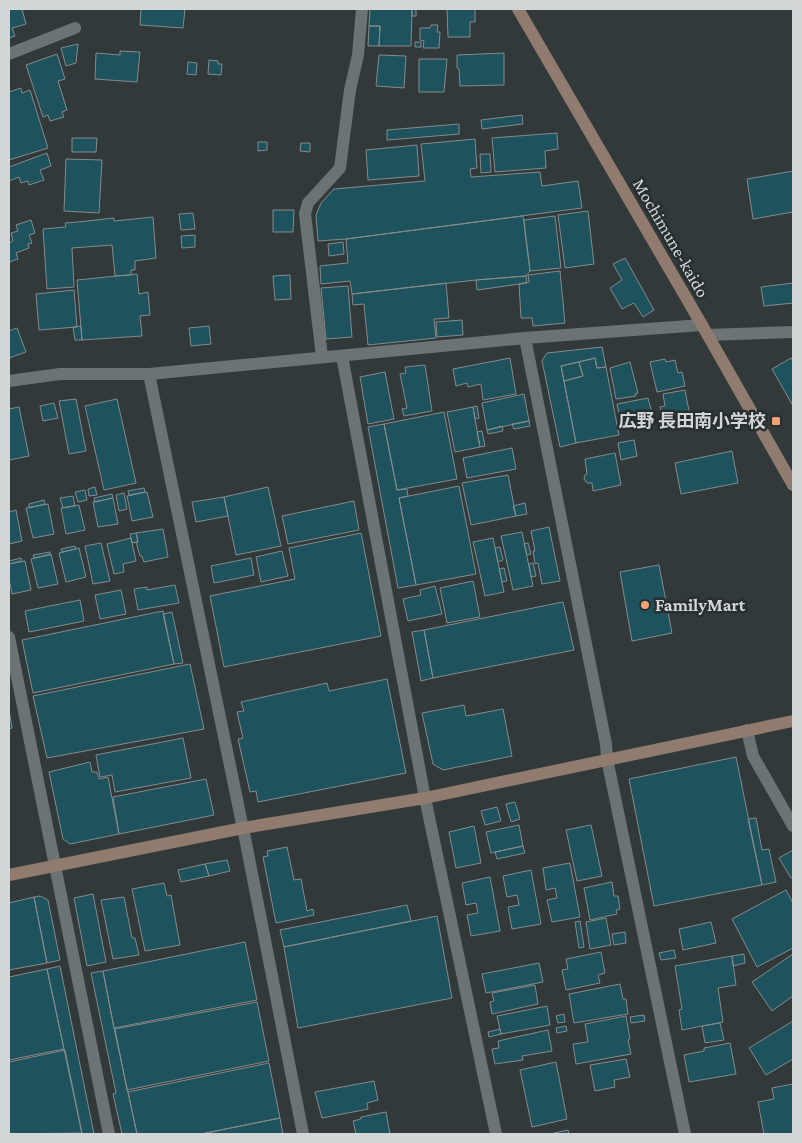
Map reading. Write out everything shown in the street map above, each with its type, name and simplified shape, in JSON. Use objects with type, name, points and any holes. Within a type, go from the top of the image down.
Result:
[{"type":"street","points":[[322,357],[305,214],[308,203],[340,168],[350,90],[358,55],[362,9]]},
{"type":"street","name":"Mochimune-kaido","points":[[518,9],[793,485]]},
{"type":"street","points":[[9,54],[75,28]]},
{"type":"street","points":[[9,382],[60,374],[149,374],[525,338],[705,330],[793,332]]},
{"type":"street","points":[[525,338],[606,744],[607,759],[685,1134]]},
{"type":"street","points":[[342,356],[425,798],[496,1134]]},
{"type":"street","points":[[149,374],[243,828],[303,1134]]},
{"type":"street","points":[[9,637],[109,1134]]},
{"type":"street","points":[[9,875],[243,828],[425,798],[793,721]]},
{"type":"street","points":[[747,730],[753,756],[793,826]]},
{"type":"building","points":[[9,9],[22,9],[26,24],[12,28],[15,36],[9,38]]},
{"type":"building","points":[[141,9],[185,9],[183,28],[140,25]]},
{"type":"building","points":[[370,9],[412,9],[411,46],[379,46],[380,26],[369,26]]},
{"type":"building","points":[[412,9],[416,9],[416,16],[412,16]]},
{"type":"building","points":[[447,9],[475,9],[475,22],[470,22],[470,37],[448,37]]},
{"type":"building","points":[[431,25],[438,25],[437,32],[440,32],[439,48],[423,48],[424,41],[420,40],[420,28],[430,28]]},
{"type":"building","points":[[369,26],[380,26],[379,46],[368,46]]},
{"type":"building","points":[[415,42],[421,42],[421,47],[415,47]]},
{"type":"building","points":[[78,44],[76,63],[66,66],[61,48]]},
{"type":"building","points":[[120,51],[140,52],[137,82],[95,79],[96,53],[120,55]]},
{"type":"building","points":[[504,53],[504,85],[460,86],[457,55]]},
{"type":"building","points":[[57,54],[65,79],[58,81],[67,110],[62,112],[64,117],[50,121],[48,115],[43,117],[26,65]]},
{"type":"building","points":[[379,55],[406,56],[404,88],[376,86]]},
{"type":"building","points":[[419,59],[447,59],[444,92],[419,92]]},
{"type":"building","points":[[209,60],[218,61],[218,64],[222,64],[221,75],[208,74]]},
{"type":"building","points":[[188,62],[197,63],[196,75],[187,74]]},
{"type":"building","points":[[21,88],[22,93],[30,90],[48,148],[9,160],[9,92]]},
{"type":"building","points":[[522,115],[523,124],[482,129],[481,120]]},
{"type":"building","points":[[459,124],[459,134],[387,140],[387,130]]},
{"type":"building","points":[[557,133],[558,149],[545,151],[546,168],[495,172],[492,138]]},
{"type":"building","points":[[72,138],[97,138],[96,152],[72,152]]},
{"type":"building","points":[[475,139],[477,168],[470,169],[471,177],[540,172],[542,186],[578,181],[582,208],[318,241],[316,215],[321,203],[334,189],[425,181],[421,144]]},
{"type":"building","points":[[258,142],[267,142],[267,150],[258,151]]},
{"type":"building","points":[[301,143],[310,143],[310,152],[300,151]]},
{"type":"building","points":[[417,145],[419,176],[368,180],[366,150]]},
{"type":"building","points":[[47,153],[51,166],[40,170],[44,180],[29,185],[28,181],[21,183],[19,177],[9,181],[9,167]]},
{"type":"building","points":[[480,154],[490,154],[491,172],[481,173]]},
{"type":"building","points":[[66,159],[102,160],[99,213],[64,211]]},
{"type":"building","points":[[793,171],[793,212],[753,219],[747,179]]},
{"type":"building","points":[[273,210],[294,210],[293,232],[273,232]]},
{"type":"building","points":[[588,211],[594,264],[565,268],[558,215]]},
{"type":"building","points":[[193,213],[195,229],[181,230],[179,214]]},
{"type":"building","points":[[523,216],[530,271],[526,276],[352,294],[350,281],[321,284],[320,266],[348,263],[346,239]]},
{"type":"building","points":[[555,216],[561,268],[530,271],[524,220]]},
{"type":"building","points":[[153,217],[156,258],[135,261],[135,270],[131,270],[131,275],[115,276],[112,245],[72,248],[74,287],[47,289],[43,229],[66,227],[65,223],[114,218],[114,221]]},
{"type":"building","points":[[31,220],[35,233],[29,235],[32,243],[28,244],[29,248],[16,253],[18,259],[9,262],[9,243],[13,241],[11,233],[18,231],[16,225]]},
{"type":"building","points":[[195,235],[195,247],[182,248],[181,236]]},
{"type":"building","points":[[343,242],[344,254],[329,256],[328,244]]},
{"type":"building","points":[[625,258],[654,310],[643,317],[634,303],[622,309],[610,288],[622,280],[613,264]]},
{"type":"building","points":[[560,271],[565,323],[533,326],[532,318],[521,318],[519,284],[529,282],[528,275]]},
{"type":"building","points":[[137,274],[139,294],[148,292],[150,315],[140,316],[142,336],[82,340],[77,280]]},
{"type":"building","points":[[290,275],[291,299],[275,300],[273,276]]},
{"type":"building","points":[[526,276],[527,283],[477,290],[476,280]]},
{"type":"building","points":[[446,283],[449,318],[434,319],[436,338],[368,345],[364,304],[353,305],[352,294]]},
{"type":"building","points":[[793,283],[793,303],[764,306],[761,287]]},
{"type":"building","points":[[348,286],[352,337],[326,339],[321,288]]},
{"type":"building","points":[[74,290],[77,327],[39,330],[36,294]]},
{"type":"building","points":[[462,320],[463,335],[437,337],[436,322]]},
{"type":"building","points":[[81,326],[82,340],[75,340],[73,327]]},
{"type":"building","points":[[209,326],[211,344],[191,346],[189,328]]},
{"type":"building","points":[[17,328],[26,352],[9,358],[9,331]]},
{"type":"building","points":[[602,347],[606,367],[597,368],[595,358],[561,366],[576,443],[560,447],[542,361],[547,353]]},
{"type":"building","points":[[510,358],[516,394],[483,400],[481,384],[468,387],[467,383],[456,386],[453,369]]},
{"type":"building","points":[[595,358],[597,368],[606,367],[619,435],[576,443],[564,381],[583,376],[579,362]]},
{"type":"building","points":[[791,358],[793,361],[793,406],[772,369]]},
{"type":"building","points":[[665,359],[666,362],[675,360],[678,373],[682,372],[685,386],[657,392],[650,362]]},
{"type":"building","points":[[579,362],[583,376],[564,381],[561,366]]},
{"type":"building","points":[[630,362],[638,393],[635,394],[636,396],[616,399],[610,368]]},
{"type":"building","points":[[425,365],[432,411],[404,416],[402,409],[407,408],[400,374],[406,373],[405,367]]},
{"type":"building","points":[[385,372],[394,419],[368,424],[360,377]]},
{"type":"building","points":[[685,390],[690,416],[663,422],[660,407],[665,406],[663,394]]},
{"type":"building","points":[[524,394],[529,421],[487,430],[482,403]]},
{"type":"building","points":[[648,398],[652,413],[645,414],[648,425],[627,429],[623,413],[619,414],[617,404]]},
{"type":"building","points":[[76,399],[86,451],[69,454],[59,401]]},
{"type":"building","points":[[117,399],[136,483],[104,490],[85,406]]},
{"type":"building","points":[[54,403],[58,418],[43,421],[40,406]]},
{"type":"building","points":[[477,406],[479,418],[475,419],[473,407]]},
{"type":"building","points":[[19,407],[29,456],[9,460],[9,409]]},
{"type":"building","points":[[473,407],[480,447],[455,452],[447,412]]},
{"type":"building","points":[[444,412],[457,479],[397,490],[384,424]]},
{"type":"building","points":[[529,421],[530,426],[514,429],[512,424]]},
{"type":"building","points":[[384,424],[397,490],[407,489],[408,496],[399,498],[416,585],[398,588],[368,427]]},
{"type":"building","points":[[502,426],[503,431],[488,434],[487,430]]},
{"type":"building","points":[[482,431],[485,446],[480,447],[477,432]]},
{"type":"building","points":[[634,440],[637,456],[621,460],[618,443]]},
{"type":"building","points":[[512,448],[516,469],[467,478],[463,458]]},
{"type":"building","points":[[732,451],[738,483],[681,494],[675,463]]},
{"type":"building","points":[[615,453],[621,485],[593,491],[592,483],[587,483],[584,479],[587,474],[585,459]]},
{"type":"building","points":[[508,475],[516,516],[471,525],[462,483]]},
{"type":"building","points":[[459,486],[476,574],[416,585],[399,498]]},
{"type":"building","points":[[95,487],[97,495],[89,496],[88,489]]},
{"type":"building","points":[[268,487],[281,546],[236,555],[224,497]]},
{"type":"building","points":[[144,488],[145,492],[129,495],[128,491]]},
{"type":"building","points":[[85,490],[87,500],[78,502],[75,492]]},
{"type":"building","points":[[147,492],[153,517],[132,521],[127,496]]},
{"type":"building","points":[[124,493],[127,509],[119,511],[116,495]]},
{"type":"building","points":[[112,494],[113,498],[95,502],[94,498]]},
{"type":"building","points":[[73,496],[75,506],[63,508],[60,498]]},
{"type":"building","points":[[224,497],[228,516],[196,522],[192,502]]},
{"type":"building","points":[[113,498],[118,524],[98,527],[93,502]]},
{"type":"building","points":[[44,500],[45,504],[29,508],[29,504]]},
{"type":"building","points":[[354,501],[359,530],[288,544],[282,516]]},
{"type":"building","points":[[525,503],[527,514],[516,516],[513,506]]},
{"type":"building","points":[[48,504],[54,534],[33,538],[26,508]]},
{"type":"building","points":[[79,505],[85,530],[66,534],[61,508]]},
{"type":"building","points":[[16,510],[22,541],[9,544],[9,512]]},
{"type":"building","points":[[549,527],[560,581],[542,584],[538,563],[535,564],[533,551],[535,551],[531,531]]},
{"type":"building","points":[[163,529],[168,557],[144,562],[136,542],[138,542],[136,533]]},
{"type":"building","points":[[522,532],[533,586],[513,590],[501,536]]},
{"type":"building","points":[[136,533],[138,542],[132,543],[130,534]]},
{"type":"building","points":[[361,533],[381,636],[224,667],[210,596],[295,579],[289,548]]},
{"type":"building","points":[[131,538],[136,561],[123,564],[124,572],[114,574],[107,544]]},
{"type":"building","points":[[493,538],[504,592],[485,596],[473,542]]},
{"type":"building","points":[[101,543],[110,581],[93,584],[85,546]]},
{"type":"building","points":[[528,543],[531,554],[527,555],[524,544]]},
{"type":"building","points":[[75,546],[76,549],[62,552],[61,549]]},
{"type":"building","points":[[500,547],[503,560],[498,562],[495,548]]},
{"type":"building","points":[[79,548],[86,577],[66,582],[59,553]]},
{"type":"building","points":[[282,551],[288,576],[261,582],[256,557]]},
{"type":"building","points":[[50,552],[50,555],[34,558],[33,555]]},
{"type":"building","points":[[51,554],[58,584],[38,588],[31,559]]},
{"type":"building","points":[[21,558],[22,561],[9,564],[9,561]]},
{"type":"building","points":[[251,558],[254,575],[214,583],[211,566]]},
{"type":"building","points":[[25,561],[31,590],[12,594],[9,564]]},
{"type":"building","points":[[533,563],[536,576],[531,577],[529,564]]},
{"type":"building","points":[[659,565],[672,633],[632,641],[620,572]]},
{"type":"building","points":[[504,568],[507,581],[502,582],[499,569]]},
{"type":"building","points":[[473,581],[480,617],[447,623],[440,588]]},
{"type":"building","points":[[175,585],[179,603],[138,610],[134,589],[147,587],[147,590]]},
{"type":"building","points":[[435,586],[442,614],[408,621],[403,599],[421,595],[420,590]]},
{"type":"building","points":[[121,590],[126,614],[100,619],[95,595]]},
{"type":"building","points":[[80,600],[84,621],[29,632],[25,611]]},
{"type":"building","points":[[563,602],[574,650],[433,678],[424,630]]},
{"type":"building","points":[[163,611],[174,664],[33,693],[22,640]]},
{"type":"building","points":[[172,612],[183,663],[174,664],[163,614]]},
{"type":"building","points":[[424,630],[433,678],[421,681],[412,632]]},
{"type":"building","points":[[190,664],[204,729],[47,758],[33,696]]},
{"type":"building","points":[[387,679],[406,773],[258,802],[256,791],[250,792],[238,739],[243,738],[237,712],[244,711],[241,702],[327,683],[329,691]]},
{"type":"building","points":[[464,705],[466,716],[503,709],[512,756],[443,770],[433,764],[422,713]]},
{"type":"building","points":[[9,710],[12,728],[9,729]]},
{"type":"building","points":[[183,738],[191,778],[115,792],[112,775],[100,777],[96,755]]},
{"type":"building","points":[[736,757],[762,885],[654,906],[629,779]]},
{"type":"building","points":[[90,762],[92,772],[97,772],[99,779],[108,777],[119,834],[70,844],[63,839],[49,772]]},
{"type":"building","points":[[206,779],[214,815],[119,834],[113,797]]},
{"type":"building","points":[[515,802],[520,819],[511,822],[506,804]]},
{"type":"building","points":[[497,807],[501,821],[485,825],[481,811]]},
{"type":"building","points":[[756,818],[762,850],[769,849],[776,882],[762,885],[748,819]]},
{"type":"building","points":[[519,825],[523,846],[491,853],[486,832]]},
{"type":"building","points":[[591,825],[602,876],[577,881],[566,830]]},
{"type":"building","points":[[474,826],[481,863],[456,868],[449,832]]},
{"type":"building","points":[[523,846],[525,853],[497,859],[495,852]]},
{"type":"building","points":[[287,847],[294,880],[301,879],[307,911],[313,909],[314,915],[276,923],[263,857],[268,856],[267,851]]},
{"type":"building","points":[[793,850],[793,877],[791,878],[779,858]]},
{"type":"building","points":[[227,860],[230,871],[209,876],[205,864]]},
{"type":"building","points":[[570,863],[580,917],[552,922],[547,900],[557,898],[555,888],[546,890],[543,868]]},
{"type":"building","points":[[205,864],[209,876],[181,882],[178,870]]},
{"type":"building","points":[[531,870],[541,924],[512,929],[508,907],[519,905],[517,895],[507,897],[503,876]]},
{"type":"building","points":[[490,877],[500,931],[471,936],[467,915],[478,913],[476,903],[466,905],[462,883]]},
{"type":"building","points":[[612,882],[614,896],[618,896],[620,909],[616,910],[617,914],[590,920],[584,888]]},
{"type":"building","points":[[164,883],[167,896],[171,895],[180,945],[145,951],[132,889]]},
{"type":"building","points":[[786,890],[793,903],[793,948],[757,967],[732,919]]},
{"type":"building","points":[[93,894],[106,962],[87,966],[74,898]]},
{"type":"building","points":[[40,896],[48,900],[60,960],[47,963],[34,897]]},
{"type":"building","points":[[34,897],[47,963],[9,970],[9,903]]},
{"type":"building","points":[[124,897],[132,938],[135,938],[139,955],[113,959],[101,900]]},
{"type":"building","points":[[407,905],[411,921],[284,947],[280,930]]},
{"type":"building","points":[[437,916],[452,998],[298,1028],[284,947]]},
{"type":"building","points":[[606,918],[611,945],[590,949],[586,922]]},
{"type":"building","points":[[580,921],[584,947],[579,948],[575,922]]},
{"type":"building","points":[[711,922],[716,943],[683,950],[679,929]]},
{"type":"building","points":[[625,932],[626,943],[614,945],[612,934]]},
{"type":"building","points":[[245,942],[257,1000],[114,1028],[103,971]]},
{"type":"building","points":[[674,950],[676,958],[661,960],[659,953]]},
{"type":"building","points":[[601,952],[605,973],[598,975],[600,983],[566,990],[562,970],[568,969],[566,959]]},
{"type":"building","points":[[744,954],[745,963],[733,966],[732,956]]},
{"type":"building","points":[[793,954],[793,996],[772,1011],[752,982]]},
{"type":"building","points":[[732,956],[736,985],[718,988],[723,1022],[682,1030],[679,1010],[682,1009],[675,966]]},
{"type":"building","points":[[539,963],[543,982],[486,993],[482,974]]},
{"type":"building","points":[[60,966],[94,1134],[82,1134],[47,969]]},
{"type":"building","points":[[47,969],[64,1049],[9,1060],[9,977]]},
{"type":"building","points":[[103,971],[137,1134],[122,1134],[113,1094],[116,1093],[91,973]]},
{"type":"building","points":[[620,984],[623,999],[626,999],[628,1014],[574,1023],[569,994]]},
{"type":"building","points":[[535,985],[538,1004],[492,1014],[490,1002],[494,1001],[492,993]]},
{"type":"building","points":[[257,1002],[269,1061],[127,1090],[115,1029]]},
{"type":"building","points":[[547,1006],[550,1025],[501,1034],[497,1016]]},
{"type":"building","points":[[564,1014],[565,1022],[558,1023],[556,1016]]},
{"type":"building","points":[[644,1015],[645,1021],[631,1023],[630,1017]]},
{"type":"building","points":[[626,1016],[631,1054],[576,1064],[573,1044],[588,1042],[585,1024]]},
{"type":"building","points":[[793,1021],[793,1059],[766,1075],[749,1048]]},
{"type":"building","points":[[720,1023],[724,1040],[705,1043],[702,1026]]},
{"type":"building","points":[[566,1026],[567,1031],[557,1033],[556,1028]]},
{"type":"building","points":[[500,1029],[501,1034],[489,1037],[488,1032]]},
{"type":"building","points":[[548,1030],[552,1051],[522,1056],[523,1060],[495,1064],[492,1049],[499,1048],[498,1041]]},
{"type":"building","points":[[730,1043],[736,1074],[689,1082],[684,1055],[704,1051],[704,1048]]},
{"type":"building","points":[[65,1050],[82,1133],[9,1134],[9,1062]]},
{"type":"building","points":[[626,1059],[630,1077],[614,1080],[615,1087],[595,1091],[590,1065]]},
{"type":"building","points":[[556,1062],[567,1119],[532,1127],[520,1070]]},
{"type":"building","points":[[269,1063],[280,1118],[201,1134],[137,1134],[128,1092]]},
{"type":"building","points":[[374,1081],[378,1100],[367,1103],[368,1109],[322,1118],[315,1092]]},
{"type":"building","points":[[793,1084],[793,1134],[764,1134],[758,1102],[774,1099],[772,1088]]},
{"type":"building","points":[[386,1112],[390,1134],[356,1134],[353,1121],[361,1119],[361,1117]]},
{"type":"building","points":[[280,1118],[283,1134],[201,1134]]},
{"type":"building","points":[[568,1130],[569,1134],[550,1134]]},
{"type":"place","name":"広野 長田南小学校","points":[[776,421]]},
{"type":"place","name":"FamilyMart","points":[[645,605]]}]
